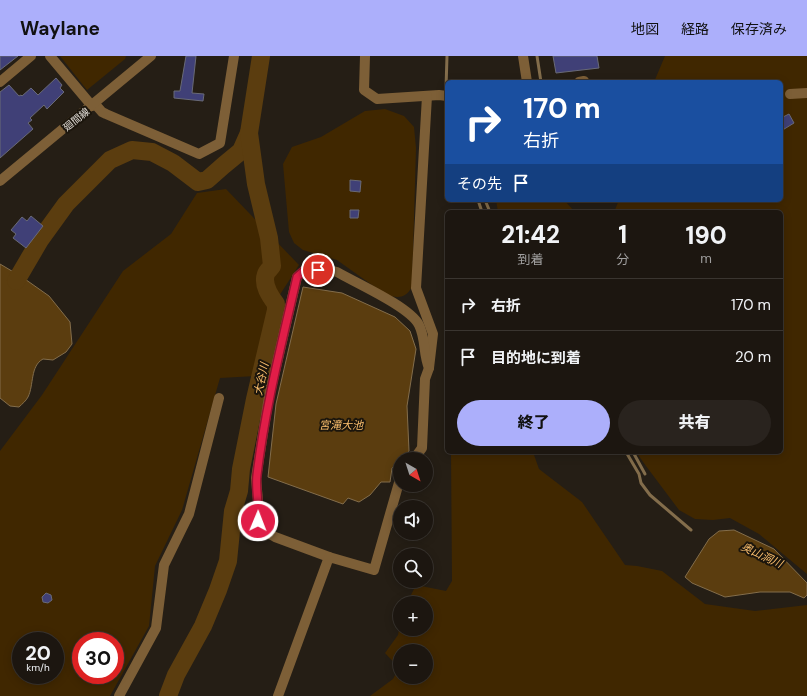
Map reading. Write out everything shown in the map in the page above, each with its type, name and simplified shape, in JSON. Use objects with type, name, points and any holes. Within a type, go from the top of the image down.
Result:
[{"type":"street","points":[[0,82],[31,56]]},
{"type":"street","points":[[50,56],[93,105],[102,112],[199,154],[220,143],[234,56]]},
{"type":"street","name":"廻間線","points":[[0,181],[93,105],[140,60],[151,56]]},
{"type":"street","points":[[365,56],[364,90],[377,99],[445,96]]},
{"type":"street","points":[[523,56],[527,80]]},
{"type":"street","points":[[790,94],[807,93]]},
{"type":"street","points":[[419,452],[422,448],[425,379],[429,368],[433,334],[416,288],[427,96]]},
{"type":"street","points":[[396,492],[374,570],[329,557],[275,537],[263,530],[258,521],[259,512],[256,478],[264,426],[269,397],[297,277],[306,269],[329,270],[337,272],[403,308],[419,325],[424,342],[425,358],[429,368]]},
{"type":"street","points":[[119,696],[156,628],[164,565],[189,514],[218,398]]},
{"type":"street","points":[[278,696],[329,557]]},
{"type":"shaded area","points":[[60,56],[126,56],[125,59],[87,90]]},
{"type":"shaded area","points":[[665,56],[807,56],[807,574],[759,534],[730,518],[713,520],[695,519],[679,510],[637,454],[783,454],[783,210],[615,210],[618,202],[783,202],[783,80],[655,80]]},
{"type":"shaded area","points":[[385,109],[404,116],[414,127],[416,148],[412,287],[407,294],[401,297],[386,295],[337,260],[303,250],[294,243],[289,232],[283,164],[292,147],[321,137],[365,111]]},
{"type":"shaded area","points":[[226,189],[299,265],[272,307],[256,376],[220,378],[182,510],[155,566],[149,626],[124,671],[124,632],[72,632],[72,684],[117,684],[110,696],[0,696],[0,451],[42,395],[123,271],[171,234],[197,193]]},
{"type":"shaded area","points":[[496,202],[566,202],[573,210],[498,210]]},
{"type":"shaded area","points":[[451,454],[534,454],[539,469],[582,502],[625,565],[662,571],[705,604],[755,611],[807,605],[807,696],[370,696],[393,679],[393,684],[433,684],[433,644],[393,644],[393,662],[385,653],[397,636],[433,636],[433,596],[410,596],[414,588],[431,588],[446,591],[452,581]]},
{"type":"water","points":[[0,264],[49,296],[70,322],[72,344],[66,352],[53,360],[43,359],[39,362],[34,371],[28,397],[19,407],[10,406],[0,398]]},
{"type":"water","name":"宮滝大池","points":[[303,287],[342,293],[395,317],[410,331],[416,349],[407,406],[409,451],[393,452],[393,467],[390,482],[381,482],[370,495],[359,502],[348,498],[343,504],[268,477],[276,404]]},
{"type":"water","points":[[734,530],[774,549],[807,583],[807,595],[804,598],[790,592],[760,592],[725,597],[692,583],[685,577],[709,539],[719,531]]},
{"type":"building","points":[[0,56],[18,56],[0,70]]},
{"type":"building","points":[[186,56],[196,56],[192,93],[204,94],[203,101],[174,98],[174,91],[180,91]]},
{"type":"building","points":[[553,56],[597,56],[599,68],[556,73]]},
{"type":"building","points":[[56,78],[62,85],[60,88],[64,92],[47,109],[44,105],[30,118],[32,120],[28,123],[33,129],[0,158],[0,92],[9,85],[19,96],[22,96],[31,88],[38,95]]},
{"type":"building","points":[[789,114],[794,123],[783,130],[783,117]]},
{"type":"building","points":[[350,180],[361,181],[360,192],[350,191]]},
{"type":"building","points":[[350,210],[359,210],[358,218],[350,218]]},
{"type":"building","points":[[31,216],[43,226],[26,248],[13,238],[16,234],[11,230],[22,217],[27,221]]},
{"type":"building","points":[[46,593],[51,595],[52,600],[48,603],[43,602],[42,597]]},
{"type":"waterway","name":"大谷川","points":[[168,696],[176,675],[203,626],[228,561],[233,511],[239,491],[241,469],[255,399],[276,310],[276,304],[269,294],[265,282],[266,274],[272,266],[269,238],[256,184],[249,133],[261,56]]},
{"type":"waterway","name":"奥山洞川","points":[[446,80],[447,56]]},
{"type":"waterway","points":[[537,56],[541,80]]},
{"type":"waterway","points":[[16,281],[40,240],[66,204],[110,160],[132,150],[152,152],[173,163],[198,182],[207,180],[241,151],[249,133]]},
{"type":"waterway","name":"奥山洞川","points":[[479,202],[481,210]]},
{"type":"waterway","points":[[486,202],[489,210]]},
{"type":"waterway","name":"奥山洞川","points":[[627,454],[639,474],[641,483],[650,495],[691,530]]},
{"type":"waterway","points":[[634,454],[645,474]]},
{"type":"route","points":[[258,521],[259,512],[256,478],[264,426],[269,397],[297,277],[306,269],[318,270]]}]
